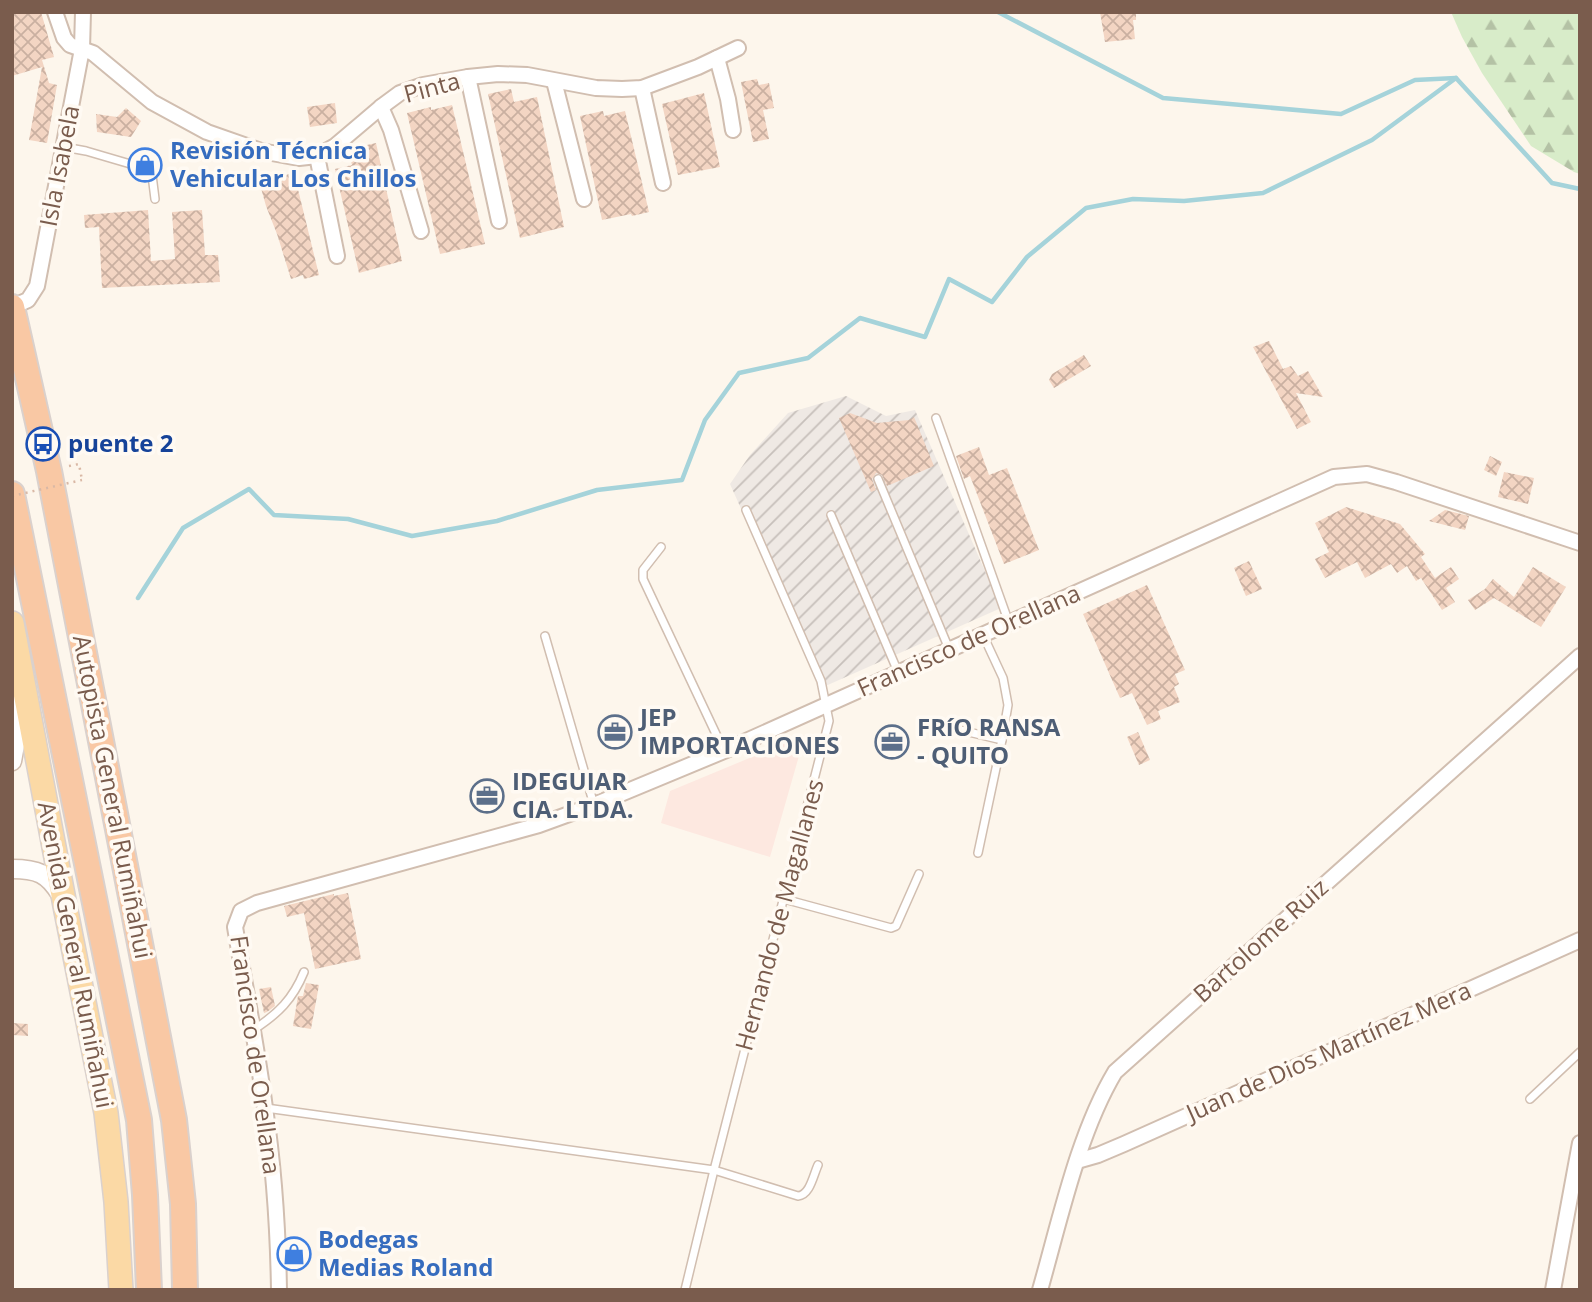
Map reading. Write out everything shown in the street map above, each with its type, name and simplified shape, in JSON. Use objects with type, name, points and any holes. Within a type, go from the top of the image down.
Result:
[{"type":"highway","name":"Autopista General Rumiñahui","points":[[12,307],[49,471],[174,1120],[183,1204],[185,1290]]},
{"type":"highway","name":"Autopista General Rumiñahui","points":[[12,495],[139,1120],[149,1290]]},
{"type":"main road","name":"Avenida General Rumiñahui","points":[[14,631],[106,1113],[116,1202],[121,1290]]},
{"type":"street","points":[[55,12],[64,38],[70,45],[93,53],[152,102],[207,131],[261,151],[299,158],[317,156],[337,256]]},
{"type":"street","name":"Isla Isabela","points":[[12,307],[28,300],[37,286],[82,49],[83,12]]},
{"type":"street","name":"Pinta","points":[[317,156],[335,146],[400,93],[423,85],[498,74],[527,75],[596,88],[642,88],[738,48]]},
{"type":"street","points":[[717,58],[733,130]]},
{"type":"street","points":[[468,77],[499,221]]},
{"type":"street","points":[[554,81],[584,199]]},
{"type":"street","points":[[642,88],[663,183]]},
{"type":"street","points":[[381,107],[391,130],[421,231]]},
{"type":"street","name":"Francisco de Orellana","points":[[279,1290],[275,1194],[265,1108],[235,927],[241,911],[257,903],[539,825],[594,805],[724,751],[1334,477],[1367,474],[1580,543]]},
{"type":"street","points":[[12,761],[17,734],[19,687],[14,631]]},
{"type":"street","name":"Bartolome Ruiz","points":[[1040,1290],[1077,1161],[1101,1097],[1115,1072],[1580,656]]},
{"type":"street","points":[[12,869],[30,869],[48,878],[61,893],[66,911]]},
{"type":"street","name":"Juan de Dios Martínez Mera","points":[[1077,1161],[1124,1144],[1580,940]]},
{"type":"street","points":[[1553,1290],[1580,1143]]},
{"type":"lane","points":[[64,148],[86,151],[144,168],[152,175],[155,199]]},
{"type":"lane","points":[[936,418],[1009,623]]},
{"type":"lane","points":[[878,479],[949,649]]},
{"type":"lane","name":"Hernando de Magallanes","points":[[684,1290],[829,721],[821,681],[746,510]]},
{"type":"lane","points":[[831,515],[898,672]]},
{"type":"lane","points":[[661,547],[643,570],[643,579],[724,751]]},
{"type":"lane","points":[[978,853],[1008,705],[1003,678],[983,634]]},
{"type":"lane","points":[[545,636],[594,805]]},
{"type":"lane","points":[[931,723],[1002,740]]},
{"type":"lane","points":[[784,899],[891,928],[896,926],[919,874]]},
{"type":"lane","points":[[253,1030],[281,1009],[297,989],[304,972]]},
{"type":"lane","points":[[1530,1099],[1580,1052]]},
{"type":"lane","points":[[265,1108],[714,1170],[802,1196],[806,1193],[818,1165]]},
{"type":"path","points":[[12,495],[82,480],[79,464]]},
{"type":"shaded area","points":[[846,396],[886,416],[915,410],[1001,608],[821,688],[730,484],[750,455],[788,413]]},
{"type":"shaded area","points":[[805,735],[770,857],[661,823],[670,791]]},
{"type":"green space","points":[[1451,12],[1580,12],[1580,174],[1531,146],[1482,73]]},
{"type":"building","points":[[12,12],[41,12],[54,57],[42,60],[49,83],[57,85],[47,143],[29,140],[42,67],[12,76]]},
{"type":"building","points":[[1100,12],[1136,12],[1136,20],[1133,20],[1135,39],[1105,42]]},
{"type":"building","points":[[757,79],[759,85],[769,83],[774,108],[763,110],[769,139],[753,142],[741,82]]},
{"type":"building","points":[[511,89],[514,102],[537,97],[564,227],[520,238],[488,94]]},
{"type":"building","points":[[704,93],[720,167],[678,175],[662,104]]},
{"type":"building","points":[[335,103],[337,123],[310,127],[307,107]]},
{"type":"building","points":[[452,105],[485,244],[440,254],[407,113]]},
{"type":"building","points":[[126,108],[141,121],[131,137],[97,132],[96,114],[117,117]]},
{"type":"building","points":[[603,111],[604,116],[625,111],[649,212],[602,220],[580,116]]},
{"type":"building","points":[[376,143],[402,261],[359,273],[335,169],[352,165],[349,154],[359,152],[358,147]]},
{"type":"building","points":[[294,173],[319,275],[304,279],[303,275],[291,279],[259,181]]},
{"type":"building","points":[[148,210],[151,261],[175,259],[172,212],[202,210],[205,255],[218,255],[220,282],[102,288],[99,227],[85,228],[84,215]]},
{"type":"building","points":[[1269,341],[1283,369],[1291,366],[1298,376],[1308,371],[1323,397],[1296,393],[1311,422],[1297,429],[1253,347]]},
{"type":"building","points":[[1084,355],[1091,366],[1054,388],[1049,380],[1052,374]]},
{"type":"building","points":[[850,413],[877,423],[909,420],[914,417],[934,466],[887,486],[882,475],[876,473],[872,479],[876,490],[871,492],[839,418]]},
{"type":"building","points":[[979,447],[989,475],[1007,468],[1039,550],[1004,564],[970,476],[964,479],[956,456]]},
{"type":"building","points":[[1490,456],[1502,462],[1496,476],[1484,470]]},
{"type":"building","points":[[1504,472],[1534,478],[1528,504],[1498,497]]},
{"type":"building","points":[[1346,507],[1400,524],[1425,554],[1421,557],[1435,578],[1451,567],[1459,579],[1446,588],[1455,602],[1442,610],[1421,578],[1416,581],[1407,566],[1397,573],[1391,564],[1365,578],[1357,562],[1325,578],[1315,559],[1329,552],[1315,523]]},
{"type":"building","points":[[1445,510],[1469,516],[1465,530],[1429,521]]},
{"type":"building","points":[[1249,561],[1262,589],[1246,596],[1234,568]]},
{"type":"building","points":[[1533,567],[1566,587],[1541,627],[1494,598],[1475,610],[1468,600],[1485,589],[1493,579],[1514,597]]},
{"type":"building","points":[[1147,585],[1185,670],[1175,674],[1179,684],[1174,687],[1180,702],[1158,711],[1161,719],[1147,725],[1132,693],[1120,698],[1083,614]]},
{"type":"building","points":[[1138,732],[1150,760],[1139,765],[1127,737]]},
{"type":"building","points":[[348,893],[361,959],[315,969],[304,913],[287,917],[284,906]]},
{"type":"building","points":[[306,983],[319,985],[311,1029],[293,1026],[298,996],[303,996]]},
{"type":"building","points":[[271,987],[275,1006],[264,1013],[259,989]]},
{"type":"building","points":[[12,1023],[28,1024],[28,1036],[12,1035]]},
{"type":"waterway","points":[[998,12],[1163,98],[1341,114],[1415,80],[1456,78],[1552,183],[1580,189]]},
{"type":"waterway","points":[[138,598],[183,528],[249,489],[274,515],[348,519],[412,536],[497,521],[597,490],[682,480],[705,420],[739,373],[808,358],[860,318],[925,337],[949,279],[992,302],[1027,257],[1086,208],[1133,199],[1184,201],[1263,193],[1372,140],[1456,78]]},
{"type":"place","name":"Revisión Técnica Vehicular Los Chillos","points":[[145,165]]},
{"type":"place","name":"puente 2","points":[[43,444]]},
{"type":"place","name":"JEP IMPORTACIONES","points":[[615,732]]},
{"type":"place","name":"FRíO RANSA - QUITO","points":[[892,742]]},
{"type":"place","name":"IDEGUIAR CIA. LTDA.","points":[[487,796]]},
{"type":"place","name":"Bodegas Medias Roland","points":[[294,1254]]}]
